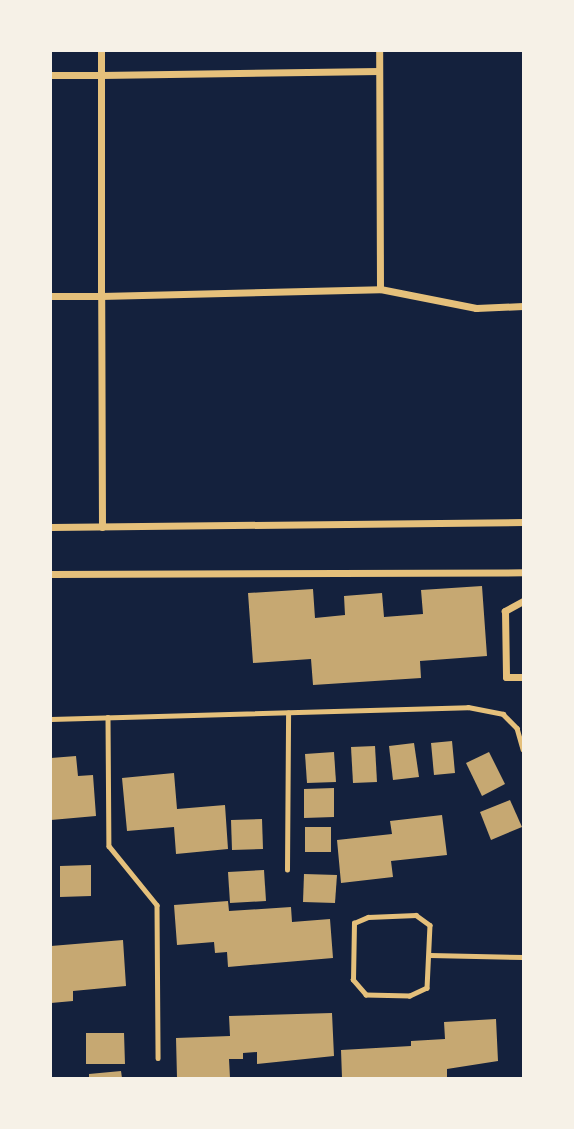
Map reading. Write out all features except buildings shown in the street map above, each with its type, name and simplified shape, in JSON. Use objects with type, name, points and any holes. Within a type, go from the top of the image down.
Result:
[{"type":"street","points":[[101,51],[102,527]]},
{"type":"street","points":[[379,51],[380,289]]},
{"type":"street","points":[[51,75],[379,71]]},
{"type":"street","points":[[51,296],[380,289],[476,308],[523,306]]},
{"type":"street","points":[[51,527],[523,522]]},
{"type":"street","points":[[51,574],[523,572]]},
{"type":"street","points":[[523,601],[505,611],[506,677],[523,677]]},
{"type":"lane","points":[[51,719],[468,706],[503,714],[517,728],[523,749]]},
{"type":"lane","points":[[287,870],[288,713]]},
{"type":"lane","points":[[108,717],[109,846],[157,905],[158,1058]]},
{"type":"lane","points":[[368,917],[422,917],[430,925],[429,956],[423,992],[366,995],[353,980],[354,923],[368,917]]},
{"type":"lane","points":[[429,956],[523,957]]}]
